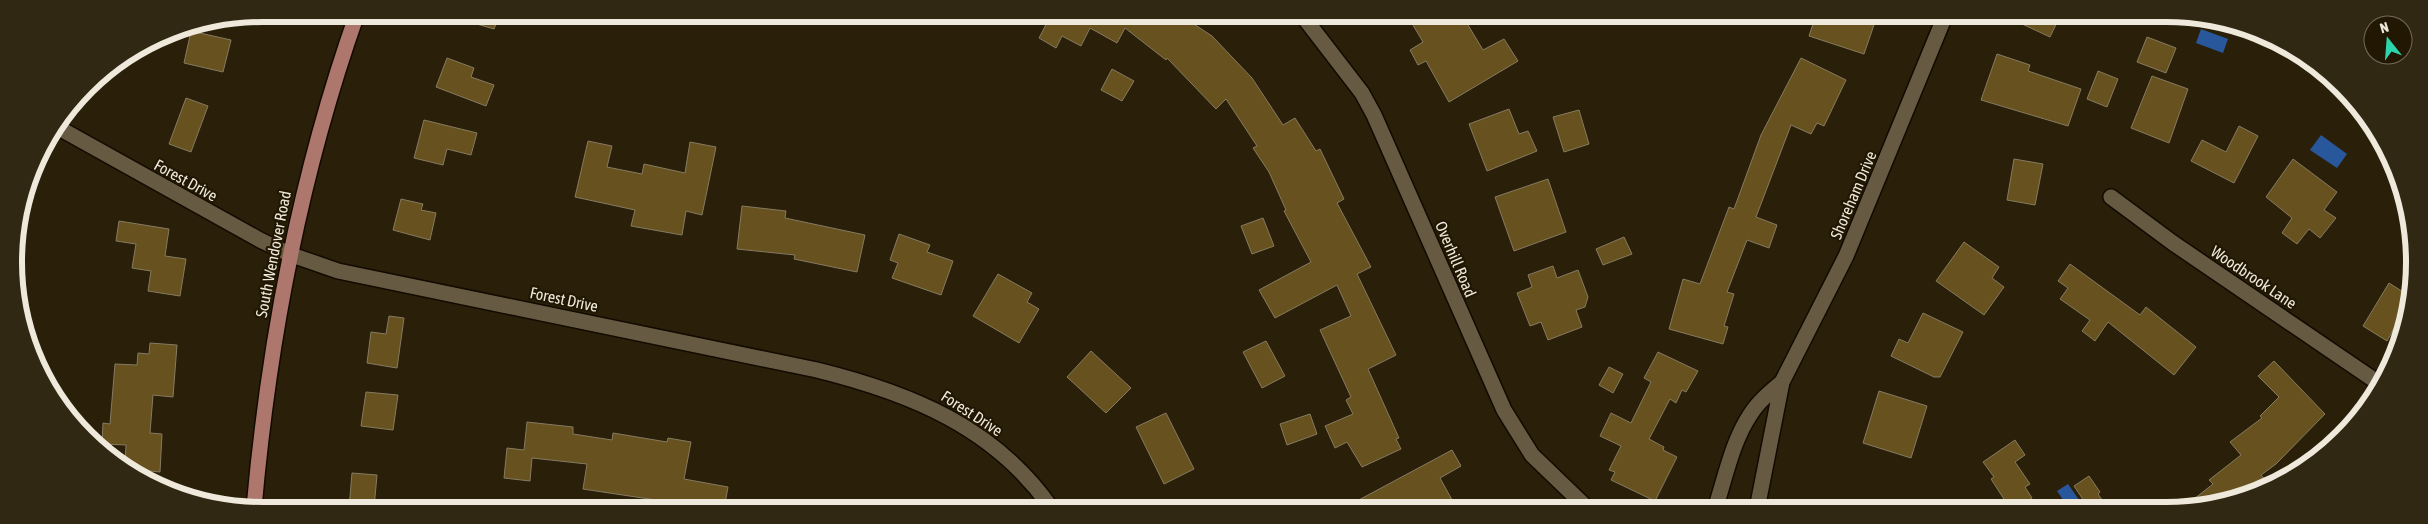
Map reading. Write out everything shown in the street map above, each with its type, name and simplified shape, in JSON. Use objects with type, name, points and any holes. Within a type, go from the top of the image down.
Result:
[{"type":"main road","name":"South Wendover Road","points":[[255,502],[271,361],[289,254],[312,157],[334,80],[354,22]]},
{"type":"street","name":"Overhill Road","points":[[1307,22],[1359,88],[1374,115],[1504,410],[1532,455],[1581,502]]},
{"type":"street","name":"Shoreham Drive","points":[[1758,502],[1782,382],[1846,256],[1943,22]]},
{"type":"street","name":"Forest Drive","points":[[62,130],[173,194],[289,254],[338,271],[817,370],[865,382],[929,406],[950,416],[1003,456],[1046,502]]},
{"type":"street","name":"Woodbrook Lane","points":[[2110,197],[2374,380]]},
{"type":"street","name":"Shoreham Drive","points":[[1717,502],[1736,446],[1749,416],[1763,398],[1782,382]]},
{"type":"water","points":[[2201,29],[2228,39],[2223,53],[2196,43]]},
{"type":"water","points":[[2321,135],[2347,154],[2337,168],[2310,150]]},
{"type":"water","points":[[2068,484],[2080,502],[2065,502],[2057,491]]},
{"type":"building","points":[[470,22],[497,22],[494,29]]},
{"type":"building","points":[[1047,22],[1191,22],[1212,36],[1252,78],[1283,125],[1295,118],[1316,151],[1320,149],[1344,199],[1337,203],[1371,267],[1357,274],[1396,355],[1368,369],[1399,438],[1396,439],[1401,449],[1362,467],[1347,442],[1335,448],[1325,426],[1353,414],[1346,400],[1351,397],[1320,330],[1351,316],[1337,285],[1275,318],[1259,290],[1311,262],[1284,211],[1286,210],[1269,172],[1253,148],[1257,146],[1226,99],[1216,109],[1167,58],[1166,60],[1125,28],[1117,43],[1090,28],[1081,46],[1062,36],[1056,48],[1039,38]]},
{"type":"building","points":[[1411,22],[1466,22],[1483,50],[1504,39],[1518,61],[1449,102],[1426,61],[1418,65],[1410,50],[1423,42]]},
{"type":"building","points":[[1814,22],[1875,22],[1864,54],[1809,36]]},
{"type":"building","points":[[2018,22],[2057,22],[2050,37]]},
{"type":"building","points":[[196,32],[231,40],[223,72],[184,63],[190,34]]},
{"type":"building","points":[[2147,37],[2176,48],[2166,73],[2137,62]]},
{"type":"building","points":[[1997,54],[2030,65],[2028,71],[2081,89],[2068,126],[1981,100]]},
{"type":"building","points":[[447,58],[474,68],[471,77],[494,85],[486,106],[436,87]]},
{"type":"building","points":[[1801,58],[1846,80],[1824,126],[1817,123],[1811,134],[1791,125],[1756,217],[1777,225],[1769,248],[1747,240],[1727,292],[1734,294],[1724,326],[1728,327],[1723,344],[1669,329],[1683,279],[1700,284],[1729,207],[1734,209],[1761,135]]},
{"type":"building","points":[[1112,69],[1134,81],[1122,101],[1101,90]]},
{"type":"building","points":[[2098,71],[2118,79],[2107,107],[2087,99]]},
{"type":"building","points":[[2152,76],[2188,89],[2169,143],[2131,128]]},
{"type":"building","points":[[186,98],[208,106],[191,152],[169,144]]},
{"type":"building","points":[[1509,109],[1519,134],[1528,131],[1537,151],[1487,171],[1469,124]]},
{"type":"building","points":[[1579,110],[1589,144],[1564,152],[1553,117]]},
{"type":"building","points":[[424,120],[477,133],[471,155],[447,149],[443,165],[414,158]]},
{"type":"building","points":[[2239,126],[2258,136],[2234,183],[2191,161],[2202,140],[2226,152]]},
{"type":"building","points":[[588,141],[612,146],[607,167],[642,174],[644,164],[685,173],[690,142],[716,147],[702,215],[686,211],[682,235],[631,226],[635,210],[575,197]]},
{"type":"building","points":[[2014,159],[2043,164],[2035,205],[2007,200]]},
{"type":"building","points":[[2293,159],[2337,192],[2324,210],[2336,218],[2320,238],[2309,229],[2297,244],[2282,233],[2292,218],[2266,197]]},
{"type":"building","points":[[1548,179],[1566,232],[1514,251],[1495,197]]},
{"type":"building","points":[[401,199],[423,204],[421,210],[436,213],[430,240],[393,230]]},
{"type":"building","points":[[742,206],[786,211],[785,218],[865,235],[857,272],[794,259],[795,255],[737,249]]},
{"type":"building","points":[[1263,218],[1274,246],[1252,254],[1241,226]]},
{"type":"building","points":[[119,221],[169,229],[165,256],[186,259],[180,296],[148,291],[151,271],[132,268],[136,244],[116,241]]},
{"type":"building","points":[[899,234],[930,245],[927,252],[953,261],[941,295],[892,278],[898,263],[890,260]]},
{"type":"building","points":[[1624,237],[1632,254],[1603,265],[1596,249]]},
{"type":"building","points":[[1964,242],[1999,267],[1992,278],[2004,287],[1984,315],[1936,281]]},
{"type":"building","points":[[2070,264],[2140,315],[2146,307],[2196,347],[2174,375],[2108,322],[2095,341],[2082,331],[2090,320],[2060,299],[2068,288],[2058,281]]},
{"type":"building","points":[[1553,266],[1557,278],[1578,270],[1588,297],[1585,307],[1576,310],[1582,327],[1548,340],[1541,322],[1530,326],[1517,293],[1532,287],[1528,275]]},
{"type":"building","points":[[998,274],[1032,293],[1027,302],[1039,309],[1019,343],[973,316]]},
{"type":"building","points":[[2389,283],[2403,292],[2398,321],[2387,341],[2363,326]]},
{"type":"building","points":[[1923,313],[1963,332],[1940,377],[1934,377],[1891,356],[1899,339],[1908,343]]},
{"type":"building","points":[[389,316],[404,318],[397,368],[367,363],[371,332],[386,334]]},
{"type":"building","points":[[1266,341],[1285,376],[1262,388],[1243,352]]},
{"type":"building","points":[[150,343],[177,345],[173,397],[153,395],[150,433],[162,434],[160,472],[150,471],[150,474],[125,458],[126,445],[107,444],[102,440],[103,423],[110,424],[115,364],[137,365],[138,353],[149,354]]},
{"type":"building","points":[[1091,351],[1131,388],[1106,413],[1067,377]]},
{"type":"building","points":[[1658,352],[1698,371],[1686,392],[1682,390],[1676,403],[1670,399],[1649,439],[1664,447],[1663,450],[1677,457],[1655,501],[1611,480],[1615,472],[1609,470],[1621,446],[1600,436],[1611,413],[1631,423],[1651,382],[1644,378]]},
{"type":"building","points":[[2274,361],[2325,414],[2276,464],[2261,475],[2265,480],[2243,489],[2213,497],[2193,499],[2213,484],[2209,480],[2241,455],[2230,442],[2262,418],[2260,416],[2279,397],[2258,376]]},
{"type":"building","points":[[1609,367],[1623,374],[1613,393],[1599,385]]},
{"type":"building","points":[[1879,391],[1927,406],[1911,458],[1863,443]]},
{"type":"building","points":[[366,392],[398,395],[393,430],[361,426]]},
{"type":"building","points":[[1166,413],[1194,469],[1164,484],[1136,427]]},
{"type":"building","points":[[1310,414],[1317,434],[1287,445],[1280,424]]},
{"type":"building","points":[[527,422],[573,427],[573,434],[612,440],[613,433],[667,442],[668,438],[691,442],[684,479],[728,487],[725,502],[656,502],[656,500],[583,489],[587,464],[532,458],[530,481],[504,478],[507,448],[524,450]]},
{"type":"building","points":[[2015,440],[2025,455],[2015,462],[2030,484],[2025,487],[2032,498],[2025,502],[2006,502],[1991,479],[1994,477],[1983,462]]},
{"type":"building","points":[[1452,450],[1461,466],[1440,478],[1453,502],[1355,502]]},
{"type":"building","points":[[352,473],[377,475],[375,502],[350,502]]},
{"type":"building","points":[[2089,476],[2100,492],[2098,494],[2104,502],[2085,502],[2074,486]]}]
